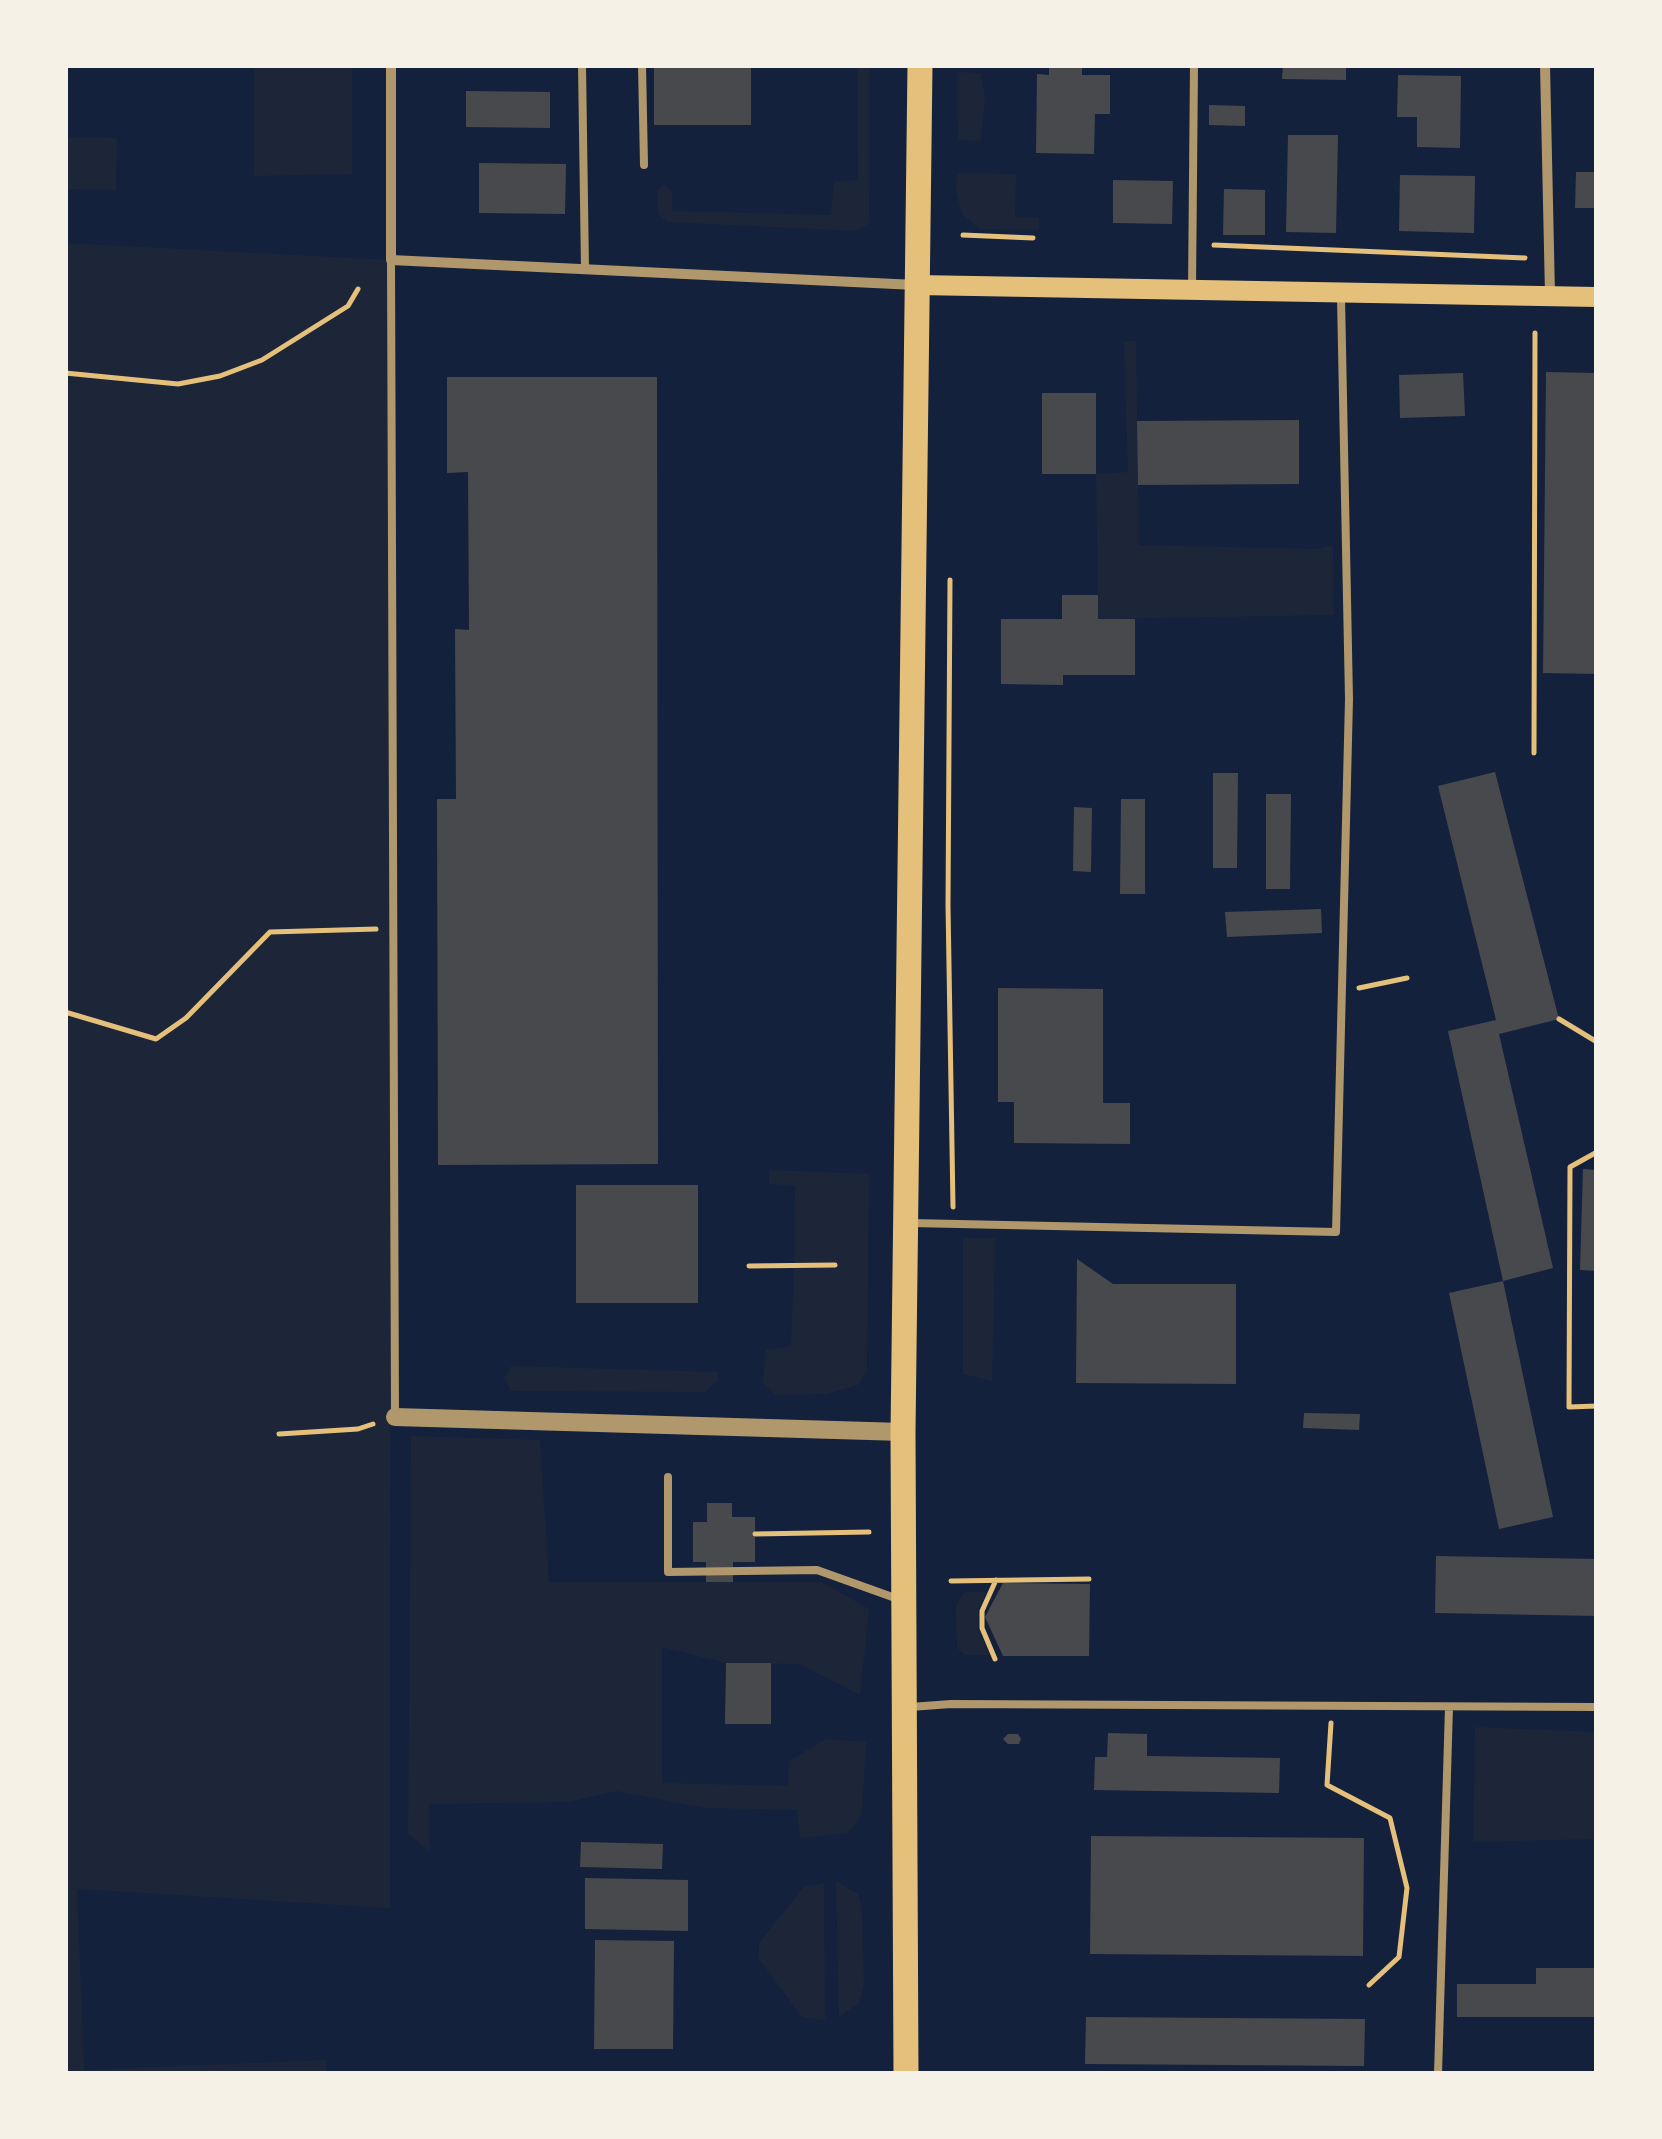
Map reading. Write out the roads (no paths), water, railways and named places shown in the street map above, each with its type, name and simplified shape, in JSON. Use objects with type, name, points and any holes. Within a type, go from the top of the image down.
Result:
[{"type":"main road","points":[[906,2074],[904,1432],[920,65]]},
{"type":"main road","points":[[917,285],[1597,298]]},
{"type":"street","points":[[391,65],[392,260],[917,285]]},
{"type":"street","points":[[1545,65],[1550,296]]},
{"type":"street","points":[[395,1417],[904,1432]]},
{"type":"lane","points":[[582,65],[585,270]]},
{"type":"lane","points":[[642,65],[644,165]]},
{"type":"lane","points":[[1192,290],[1194,65]]},
{"type":"lane","points":[[392,260],[395,1417]]},
{"type":"lane","points":[[908,1223],[1336,1232],[1349,699],[1340,292]]},
{"type":"lane","points":[[668,1477],[668,1572],[817,1570],[904,1600]]},
{"type":"lane","points":[[1438,2074],[1449,1706]]},
{"type":"lane","points":[[905,1707],[1597,1707]]}]
